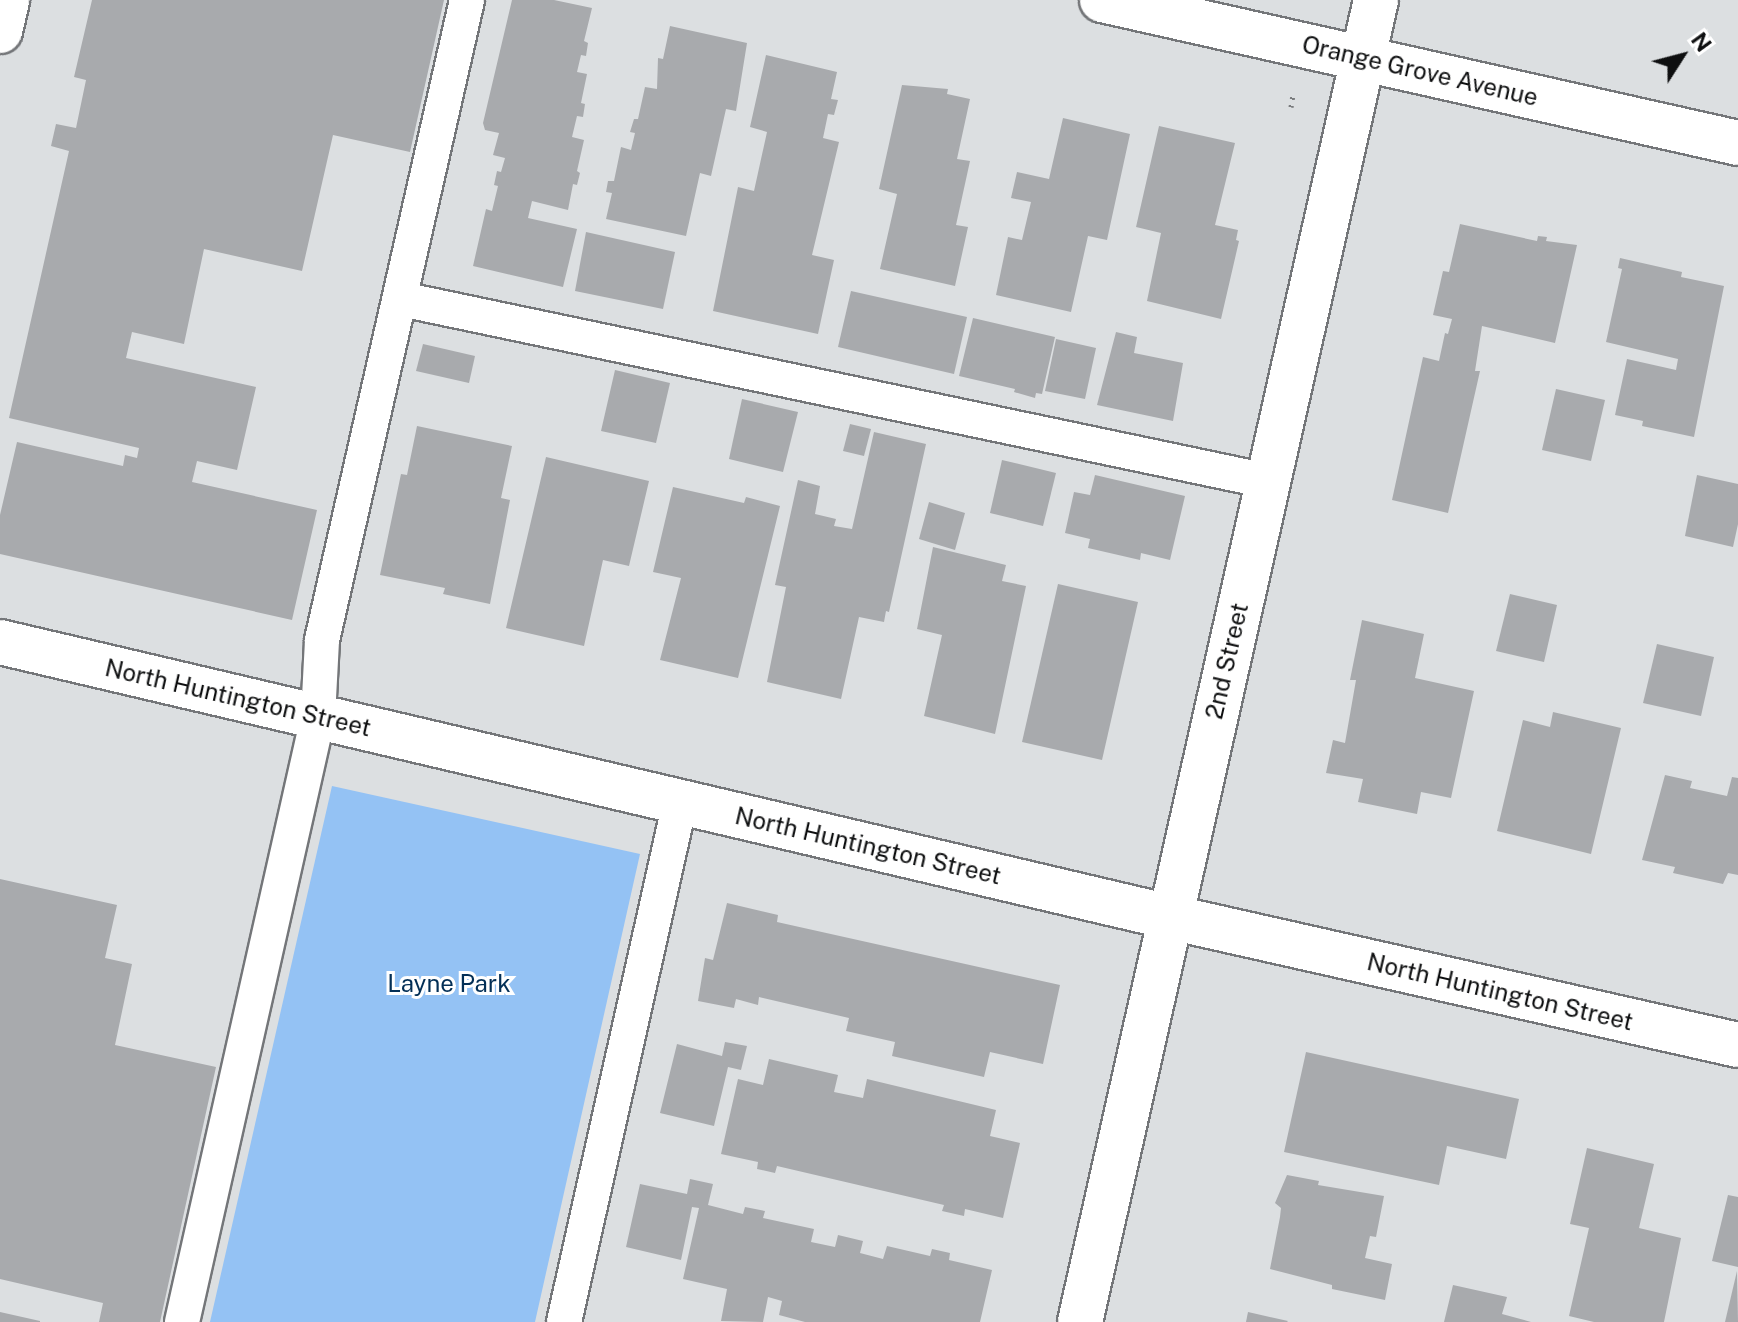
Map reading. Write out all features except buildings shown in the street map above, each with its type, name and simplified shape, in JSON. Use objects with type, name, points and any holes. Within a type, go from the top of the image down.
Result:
[{"type":"street","points":[[0,31],[7,0]]},
{"type":"street","name":"Orange Grove Avenue","points":[[1102,0],[1738,143]]},
{"type":"street","name":"2nd Street","points":[[1080,1322],[1376,0]]},
{"type":"street","name":"North Huntington Street","points":[[0,642],[1170,917],[1738,1045]]},
{"type":"lane","points":[[182,1322],[318,717],[322,640],[467,0]]},
{"type":"lane","points":[[401,299],[1268,481]]},
{"type":"lane","points":[[564,1322],[680,802]]},
{"type":"green space","name":"Layne Park","points":[[332,786],[640,854],[535,1322],[210,1322]]}]
